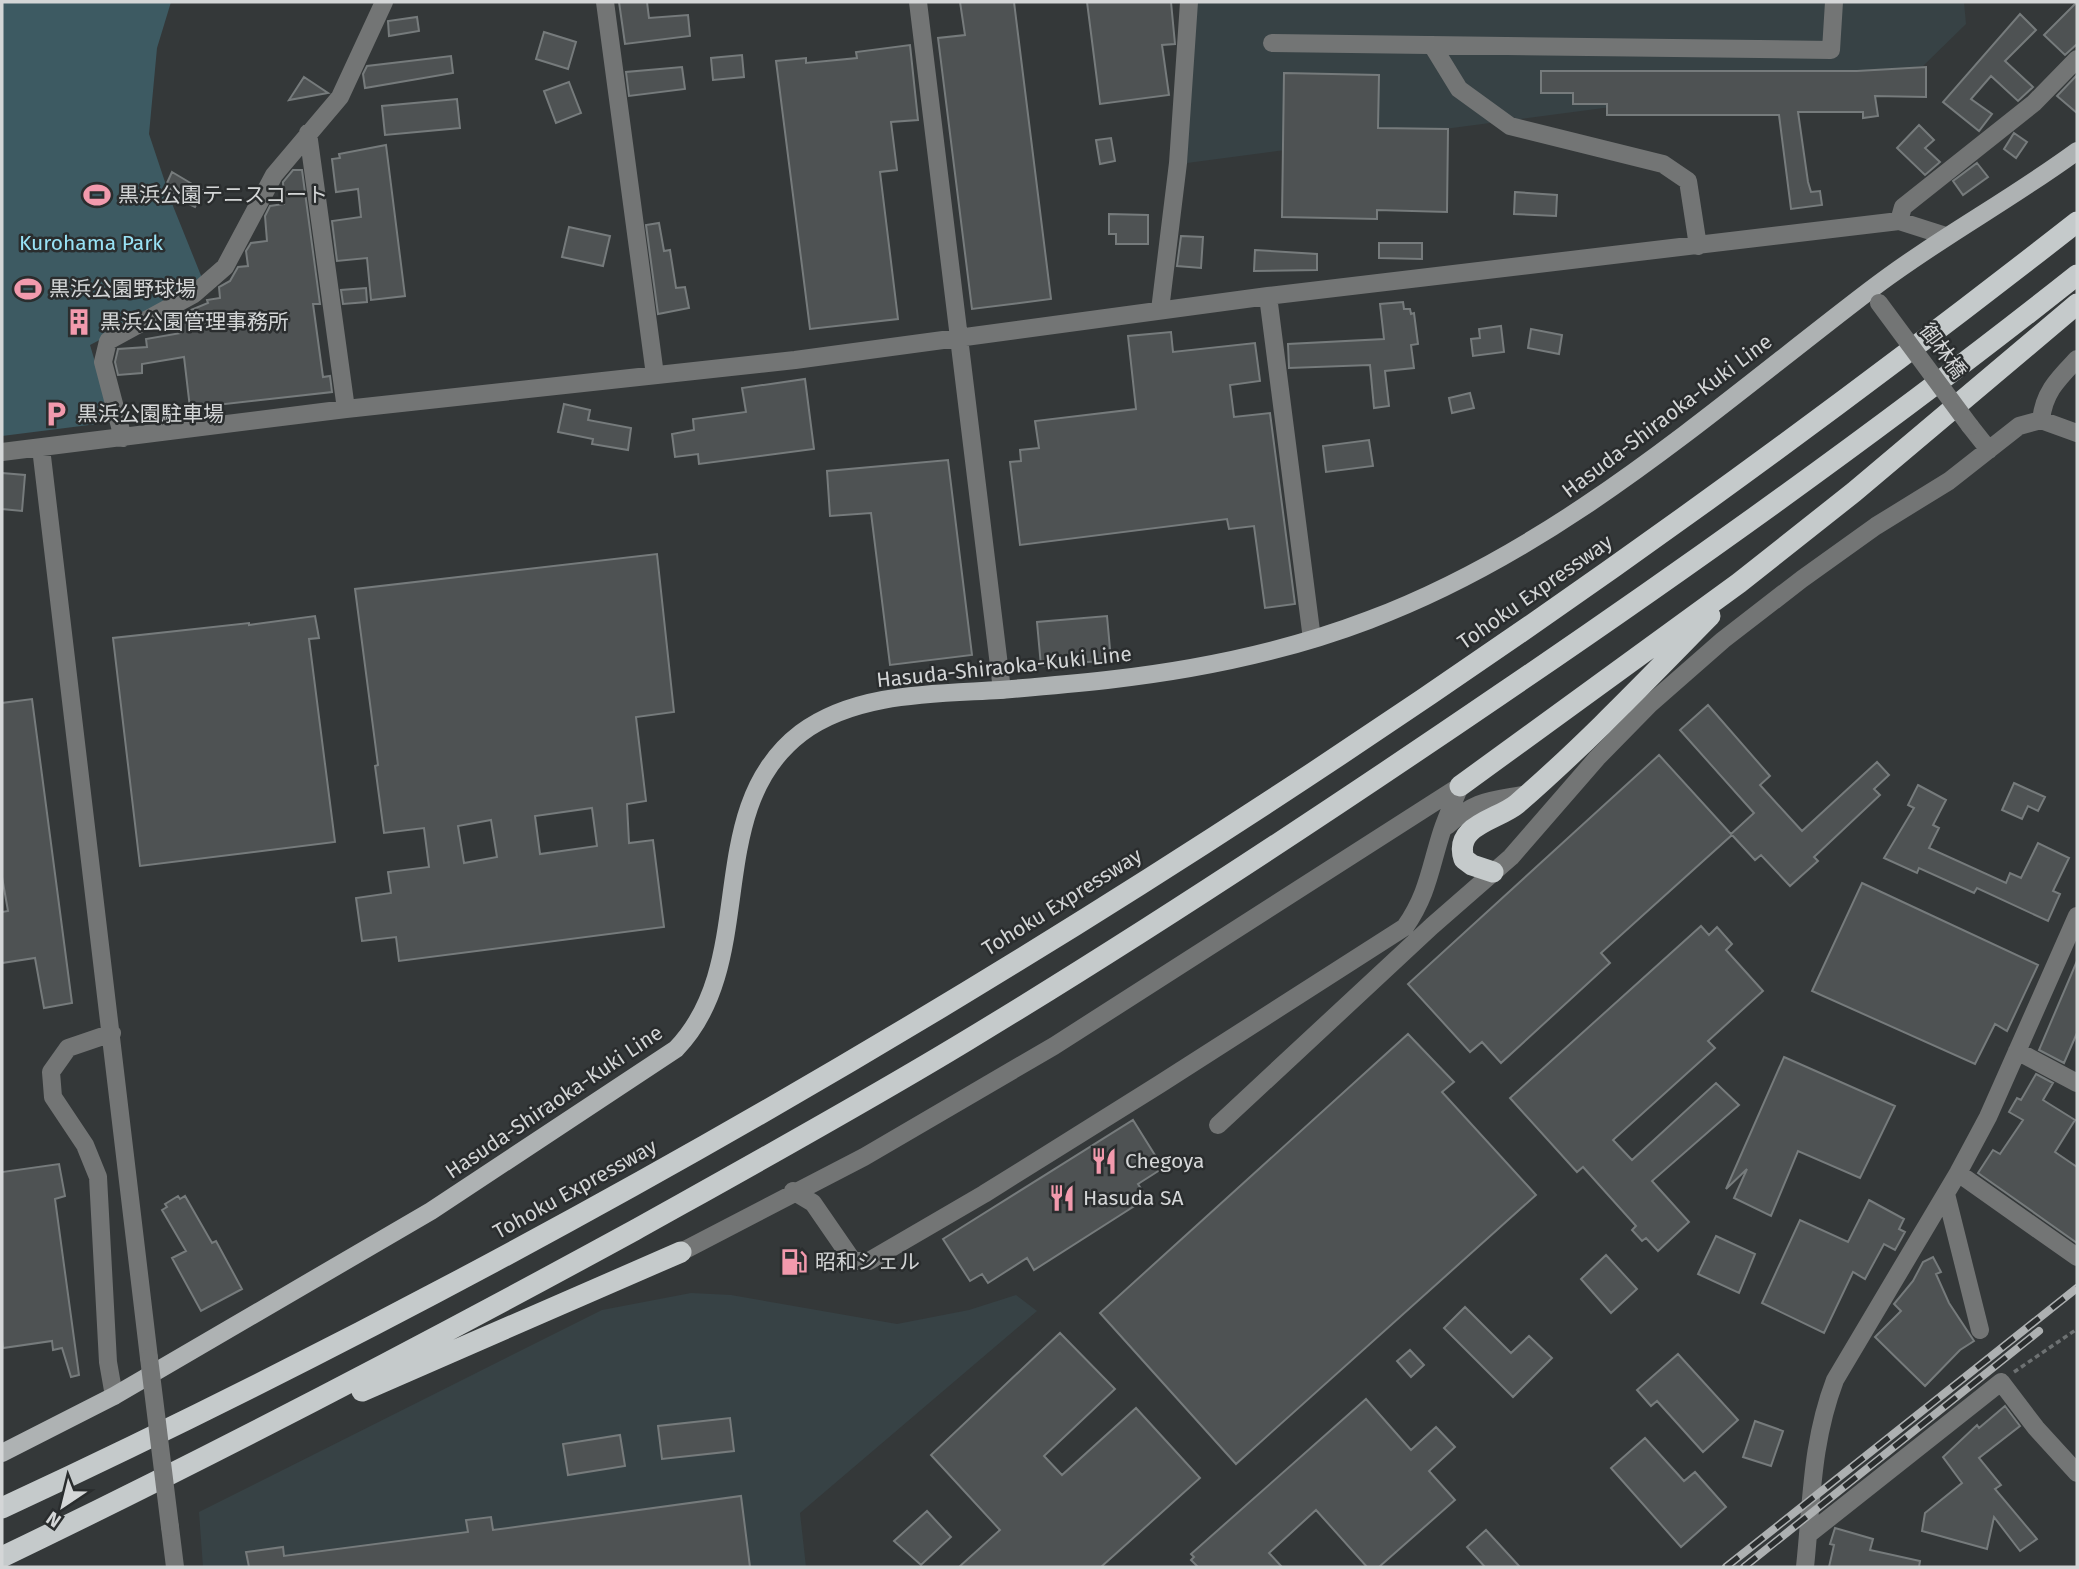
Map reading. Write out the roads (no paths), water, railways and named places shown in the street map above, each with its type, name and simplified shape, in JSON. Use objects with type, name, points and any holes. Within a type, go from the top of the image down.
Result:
[{"type":"highway","name":"Tohoku Expressway","points":[[2,1508],[295,1365],[456,1281],[738,1126],[995,974],[1259,807],[1485,658],[1956,317],[2077,222]]},
{"type":"highway","points":[[2,1557],[202,1461],[450,1332],[779,1150],[963,1043],[1251,863],[1732,537],[1943,382],[2077,275]]},
{"type":"highway","points":[[1460,786],[1738,583],[1854,492],[2077,304]]},
{"type":"highway","points":[[1493,872],[1466,862],[1463,842],[1468,832],[1507,812],[1528,794],[1612,715],[1738,583]]},
{"type":"highway","points":[[273,1423],[339,1401],[529,1321],[681,1252]]},
{"type":"main road","name":"Hasuda-Shiraoka-Kuki Line","points":[[2,1453],[114,1396],[432,1211],[676,1049],[699,1021],[716,981],[727,941],[738,852],[749,801],[770,764],[803,732],[845,711],[893,699],[1002,690],[1189,668],[1312,639],[1424,597],[1527,544],[1670,448],[1874,297],[1946,236],[2077,151]]},
{"type":"street","points":[[123,438],[103,362],[108,341],[194,294],[225,267],[274,175],[340,97],[384,2]]},
{"type":"street","points":[[605,2],[655,375]]},
{"type":"street","points":[[918,2],[1002,690]]},
{"type":"street","points":[[1160,310],[1178,163],[1189,2]]},
{"type":"street","points":[[1272,43],[1831,50],[1834,2]]},
{"type":"street","points":[[1432,45],[1459,89],[1510,126],[1663,164],[1688,181],[1698,246]]},
{"type":"street","points":[[1899,221],[1903,207],[2034,103],[2077,60]]},
{"type":"street","points":[[308,133],[346,409]]},
{"type":"street","points":[[2,452],[346,409],[655,375],[1268,296],[1899,221],[1946,236]]},
{"type":"street","points":[[1268,296],[1312,639]]},
{"type":"street","name":"御林橋","points":[[1874,297],[1989,450]]},
{"type":"street","points":[[2041,420],[2043,401],[2049,389],[2077,359]]},
{"type":"street","points":[[1218,1125],[1520,849],[1579,778],[1650,704],[1723,640],[1801,579],[1875,526],[1941,486],[2019,426],[2041,420],[2077,433]]},
{"type":"street","points":[[41,448],[175,1567]]},
{"type":"street","points":[[793,1191],[813,1203],[853,1261],[869,1261],[984,1194],[1405,926],[1425,894],[1442,830],[1460,786]]},
{"type":"street","points":[[681,1252],[793,1191],[864,1157],[1055,1046],[1460,786]]},
{"type":"street","points":[[1442,830],[1466,809],[1485,799],[1528,794]]},
{"type":"street","points":[[1805,1567],[1816,1443],[1835,1380],[1958,1174],[2077,916]]},
{"type":"street","points":[[112,1033],[68,1048],[51,1072],[53,1097],[85,1145],[98,1177],[108,1362],[114,1396]]},
{"type":"street","points":[[2017,1051],[2077,1083]]},
{"type":"street","points":[[1958,1174],[2077,1257]]},
{"type":"street","points":[[1946,1194],[1980,1329]]},
{"type":"street","points":[[1809,1534],[2001,1382],[2036,1428],[2077,1473]]},
{"type":"railway","points":[[1726,1567],[2077,1288]]},
{"type":"railway","points":[[1744,1567],[2039,1331]]},
{"type":"place","name":"黒浜公園テニスコート","points":[[97,195]]},
{"type":"place","name":"黒浜公園野球場","points":[[28,289]]},
{"type":"place","name":"黒浜公園管理事務所","points":[[79,322]]},
{"type":"place","name":"黒浜公園駐車場","points":[[56,414]]},
{"type":"place","name":"Chegoya","points":[[1104,1161]]},
{"type":"place","name":"Hasuda SA","points":[[1062,1198]]},
{"type":"place","name":"昭和シェル","points":[[794,1262]]},
{"type":"park label","name":"Kurohama Park","points":[[91,243]]}]
